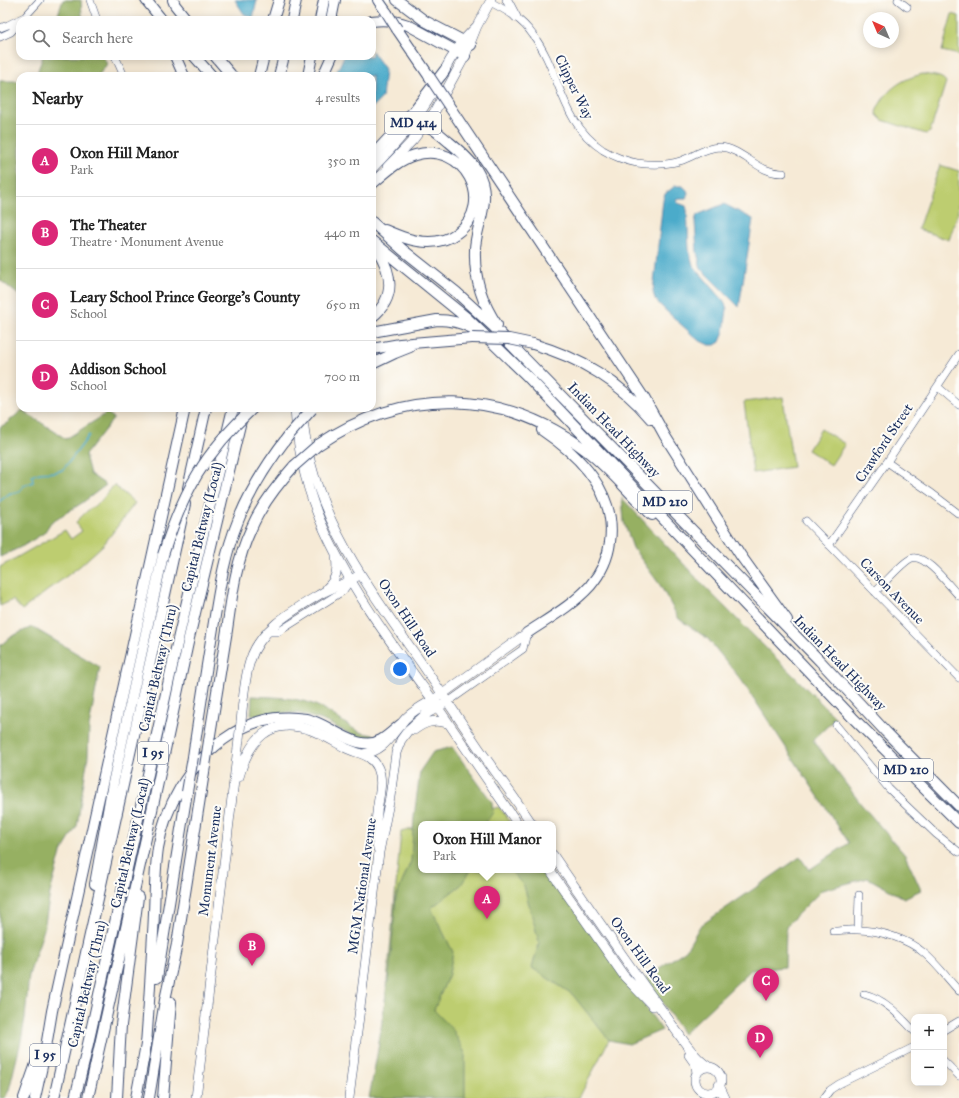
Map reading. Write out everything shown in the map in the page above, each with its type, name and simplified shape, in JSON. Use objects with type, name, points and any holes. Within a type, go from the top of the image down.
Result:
[{"type":"highway","points":[[145,0],[154,16]]},
{"type":"highway","points":[[145,0],[159,16]]},
{"type":"highway","points":[[272,16],[274,0]]},
{"type":"highway","points":[[273,16],[279,0]]},
{"type":"highway","points":[[293,16],[296,0]]},
{"type":"highway","points":[[321,16],[324,0]]},
{"type":"highway","points":[[332,16],[335,0]]},
{"type":"highway","points":[[378,0],[644,398],[665,436],[741,556],[780,611],[820,661]]},
{"type":"highway","points":[[397,0],[425,21],[467,42]]},
{"type":"highway","points":[[173,2],[184,16]]},
{"type":"highway","points":[[376,20],[382,19],[398,21],[411,26],[466,56]]},
{"type":"highway","points":[[177,60],[182,72]]},
{"type":"highway","points":[[198,60],[208,72]]},
{"type":"highway","points":[[218,60],[229,72]]},
{"type":"highway","points":[[261,72],[263,60]]},
{"type":"highway","points":[[280,72],[283,60]]},
{"type":"highway","points":[[309,72],[311,60]]},
{"type":"highway","points":[[321,72],[323,60]]},
{"type":"highway","points":[[325,72],[330,60]]},
{"type":"highway","points":[[376,152],[413,112],[445,70]]},
{"type":"highway","points":[[405,133],[420,125],[425,125],[433,129],[470,160],[480,175],[484,185],[485,196],[475,249],[477,278],[482,296],[491,316],[510,343]]},
{"type":"highway","points":[[376,180],[394,166],[413,156],[422,153],[434,152],[452,158],[467,171],[472,181],[475,201],[473,212],[468,223],[452,237],[440,241],[416,241],[376,225]]},
{"type":"highway","name":"Indian Head Highway","points":[[376,226],[475,309],[510,343],[959,806]]},
{"type":"highway","name":"Indian Head Highway","points":[[376,244],[484,334],[618,470],[853,718],[959,823]]},
{"type":"highway","points":[[376,248],[386,264],[390,280],[386,298],[382,306],[376,313]]},
{"type":"highway","points":[[376,331],[437,320],[448,320],[464,324],[484,334]]},
{"type":"highway","points":[[376,348],[400,344],[472,338],[509,340],[533,344],[550,349],[571,357],[588,366],[620,388],[636,402],[665,436]]},
{"type":"highway","points":[[376,362],[406,349],[439,341]]},
{"type":"highway","points":[[149,1098],[165,1000],[177,944],[237,568],[243,547],[251,528],[269,496],[294,466],[318,445],[346,427],[381,413],[412,405],[435,402],[453,402],[485,405],[508,411],[549,427],[588,452],[754,615]]},
{"type":"highway","points":[[508,411],[555,439],[576,457],[604,493],[611,524],[609,551],[598,576],[582,594],[527,633]]},
{"type":"highway","name":"I 95","points":[[35,1098],[52,1011],[184,412]]},
{"type":"highway","name":"Capital Beltway (Thru)","points":[[54,1098],[205,412]]},
{"type":"highway","name":"Capital Beltway (Thru)","points":[[75,1098],[179,635],[233,412]]},
{"type":"highway","name":"Capital Beltway (Local)","points":[[88,1098],[189,638],[243,412]]},
{"type":"highway","points":[[70,1026],[113,783],[163,555],[177,514],[197,474],[224,437],[249,412]]},
{"type":"highway","points":[[136,1098],[224,564],[231,541],[249,496],[275,452],[306,412]]},
{"type":"highway","points":[[146,1044],[158,849],[166,817],[179,790],[195,766],[205,755],[230,735],[256,723],[279,717],[308,720],[321,724],[354,741],[369,744],[381,741],[400,725]]},
{"type":"highway","points":[[117,1098],[122,1025],[127,981],[148,829]]},
{"type":"highway","points":[[163,1098],[177,944]]},
{"type":"highway","points":[[123,1098],[127,981]]},
{"type":"highway","points":[[24,1098],[36,1065],[52,1011]]},
{"type":"main road","points":[[507,0],[516,17]]},
{"type":"main road","name":"MD 414","points":[[376,165],[405,133],[426,104],[456,50],[467,42],[490,1]]},
{"type":"main road","name":"MD 414","points":[[376,179],[413,140],[438,106],[466,56],[467,42]]},
{"type":"main road","name":"Oxon Hill Road","points":[[295,412],[299,446],[308,485],[320,519],[334,551],[395,649],[516,821]]},
{"type":"main road","name":"Oxon Hill Road","points":[[309,412],[307,450],[318,488],[338,535],[361,574],[530,821]]},
{"type":"main road","points":[[322,593],[336,578],[337,561],[334,551]]},
{"type":"main road","name":"Monument Avenue","points":[[196,1097],[241,722],[250,661],[256,647],[278,622],[322,593],[361,574]]},
{"type":"main road","name":"MGM National Avenue","points":[[349,1098],[379,852],[390,797],[393,766],[396,753],[401,740],[409,729],[443,694],[527,633]]},
{"type":"main road","name":"MGM National Avenue","points":[[362,754],[381,747],[391,738],[411,713],[434,704],[448,702]]},
{"type":"main road","points":[[396,753],[409,735],[421,725],[434,721],[448,723]]},
{"type":"main road","points":[[231,805],[246,754],[260,736],[276,728],[292,727],[310,730],[321,734],[348,749],[362,754],[372,759],[376,763],[380,775],[375,837],[379,852]]},
{"type":"main road","name":"Oxon Hill Road","points":[[556,859],[610,939],[678,1033],[699,1060],[709,1067]]},
{"type":"main road","name":"Oxon Hill Road","points":[[552,873],[624,976],[653,1006],[692,1059],[696,1065],[697,1074]]},
{"type":"main road","points":[[709,1067],[718,1071],[721,1079],[714,1095],[700,1090],[696,1085],[695,1079],[697,1074],[700,1070],[709,1067]]},
{"type":"main road","points":[[719,1085],[725,1098]]},
{"type":"street","points":[[26,16],[40,0]]},
{"type":"street","points":[[90,0],[96,16]]},
{"type":"street","points":[[898,0],[907,7]]},
{"type":"street","name":"Clipper Way","points":[[490,1],[516,17],[533,35],[541,47],[575,122],[593,142],[607,152],[636,163],[655,164],[679,161],[710,148],[727,148],[742,154],[770,172],[783,173]]},
{"type":"street","points":[[0,28],[16,23]]},
{"type":"street","points":[[0,37],[11,32],[16,27]]},
{"type":"street","points":[[117,60],[122,72]]},
{"type":"street","name":"Crawford Street","points":[[829,545],[887,462],[959,354]]},
{"type":"street","points":[[938,387],[959,405]]},
{"type":"street","points":[[887,462],[935,495],[959,514]]},
{"type":"street","name":"Carson Avenue","points":[[806,521],[959,678]]},
{"type":"street","points":[[875,592],[904,564],[912,558],[919,558],[927,562],[959,596]]},
{"type":"street","name":"Monument Avenue","points":[[268,632],[278,632],[343,591],[351,580]]},
{"type":"street","points":[[448,702],[524,649],[527,633]]},
{"type":"street","points":[[836,725],[889,789],[936,834],[959,852]]},
{"type":"street","points":[[858,930],[859,895]]},
{"type":"street","points":[[833,931],[858,930],[880,933],[913,945],[929,957],[959,991]]},
{"type":"street","points":[[864,994],[875,997],[886,1004],[911,1028]]},
{"type":"street","points":[[947,1028],[959,1021]]},
{"type":"street","points":[[824,1098],[830,1090],[839,1084],[911,1048]]},
{"type":"street","points":[[947,1064],[959,1076]]},
{"type":"green space","points":[[63,0],[81,0],[82,16],[57,16]]},
{"type":"green space","points":[[952,14],[959,16],[959,55],[942,51]]},
{"type":"green space","points":[[42,60],[105,60],[107,64],[101,72],[37,72]]},
{"type":"green space","points":[[923,74],[942,78],[946,82],[930,132],[926,134],[882,120],[877,115],[876,112],[880,104],[889,92],[901,82]]},
{"type":"green space","points":[[0,81],[16,81],[16,293],[0,280]]},
{"type":"green space","points":[[940,165],[959,171],[959,210],[949,240],[918,229]]},
{"type":"green space","points":[[783,397],[793,467],[753,473],[744,402]]},
{"type":"green space","points":[[20,412],[25,412],[66,439],[107,413],[114,418],[85,455],[90,474],[106,485],[82,503],[51,522],[44,533],[23,546],[0,557],[0,427]]},
{"type":"green space","points":[[821,429],[845,444],[831,465],[808,450]]},
{"type":"green space","points":[[114,485],[135,503],[104,544],[80,566],[22,610],[13,600],[0,606],[0,567],[65,530],[71,539],[82,531],[76,522],[87,511],[100,502]]},
{"type":"green space","points":[[622,498],[705,587],[836,718],[813,740],[861,804],[905,855],[921,890],[904,898],[868,878],[822,890],[786,926],[785,967],[751,970],[683,1034],[646,977],[686,950],[700,926],[800,857],[809,870],[849,843],[742,681],[708,639],[679,619],[660,585],[633,548],[624,522]]},
{"type":"green space","points":[[32,627],[100,667],[89,727],[88,756],[77,826],[61,853],[50,893],[44,929],[29,975],[25,1018],[21,1041],[9,1090],[5,1098],[0,1098],[0,646],[10,637]]},
{"type":"green space","points":[[252,696],[286,698],[307,702],[328,711],[358,731],[376,736],[375,738],[358,738],[322,720],[297,713],[257,716],[251,715]]},
{"type":"green space","points":[[452,747],[492,802],[493,813],[486,821],[418,821],[418,873],[468,873],[461,885],[431,908],[453,952],[449,974],[434,1010],[453,1030],[465,1053],[465,1098],[369,1098],[390,967],[396,897],[411,861],[414,817],[420,771],[433,752]]},
{"type":"green space","points":[[499,807],[510,821],[443,821]]},
{"type":"green space","points":[[418,828],[418,873],[548,873],[646,1007],[609,1040],[579,1098],[376,1098],[401,832]]},
{"type":"green space","points":[[513,873],[548,873],[611,957],[662,1030],[629,1044],[609,1040],[572,994],[532,968],[539,942],[524,886]]},
{"type":"water","points":[[235,0],[257,0],[253,16],[244,14]]},
{"type":"water","points":[[376,57],[385,69],[382,98],[376,104],[376,72],[337,72],[342,60],[376,60]]},
{"type":"water","points":[[675,186],[683,186],[687,190],[688,194],[686,198],[676,200],[678,203],[686,206],[689,250],[693,265],[724,301],[727,309],[724,331],[720,342],[715,345],[709,345],[698,340],[662,307],[655,299],[653,292],[663,200],[665,194]]},
{"type":"water","points":[[724,204],[753,219],[739,307],[701,269],[697,252],[695,221],[697,215]]},
{"type":"waterway","points":[[0,501],[10,493],[18,492],[23,486],[33,482],[32,476],[35,474],[62,470],[76,454],[89,435]]},
{"type":"place","name":"Oxon Hill Manor","points":[[487,919]]},
{"type":"place","name":"The Theater","points":[[252,966]]},
{"type":"place","name":"Leary School Prince George's County","points":[[766,1001]]},
{"type":"place","name":"Addison School","points":[[760,1058]]}]
